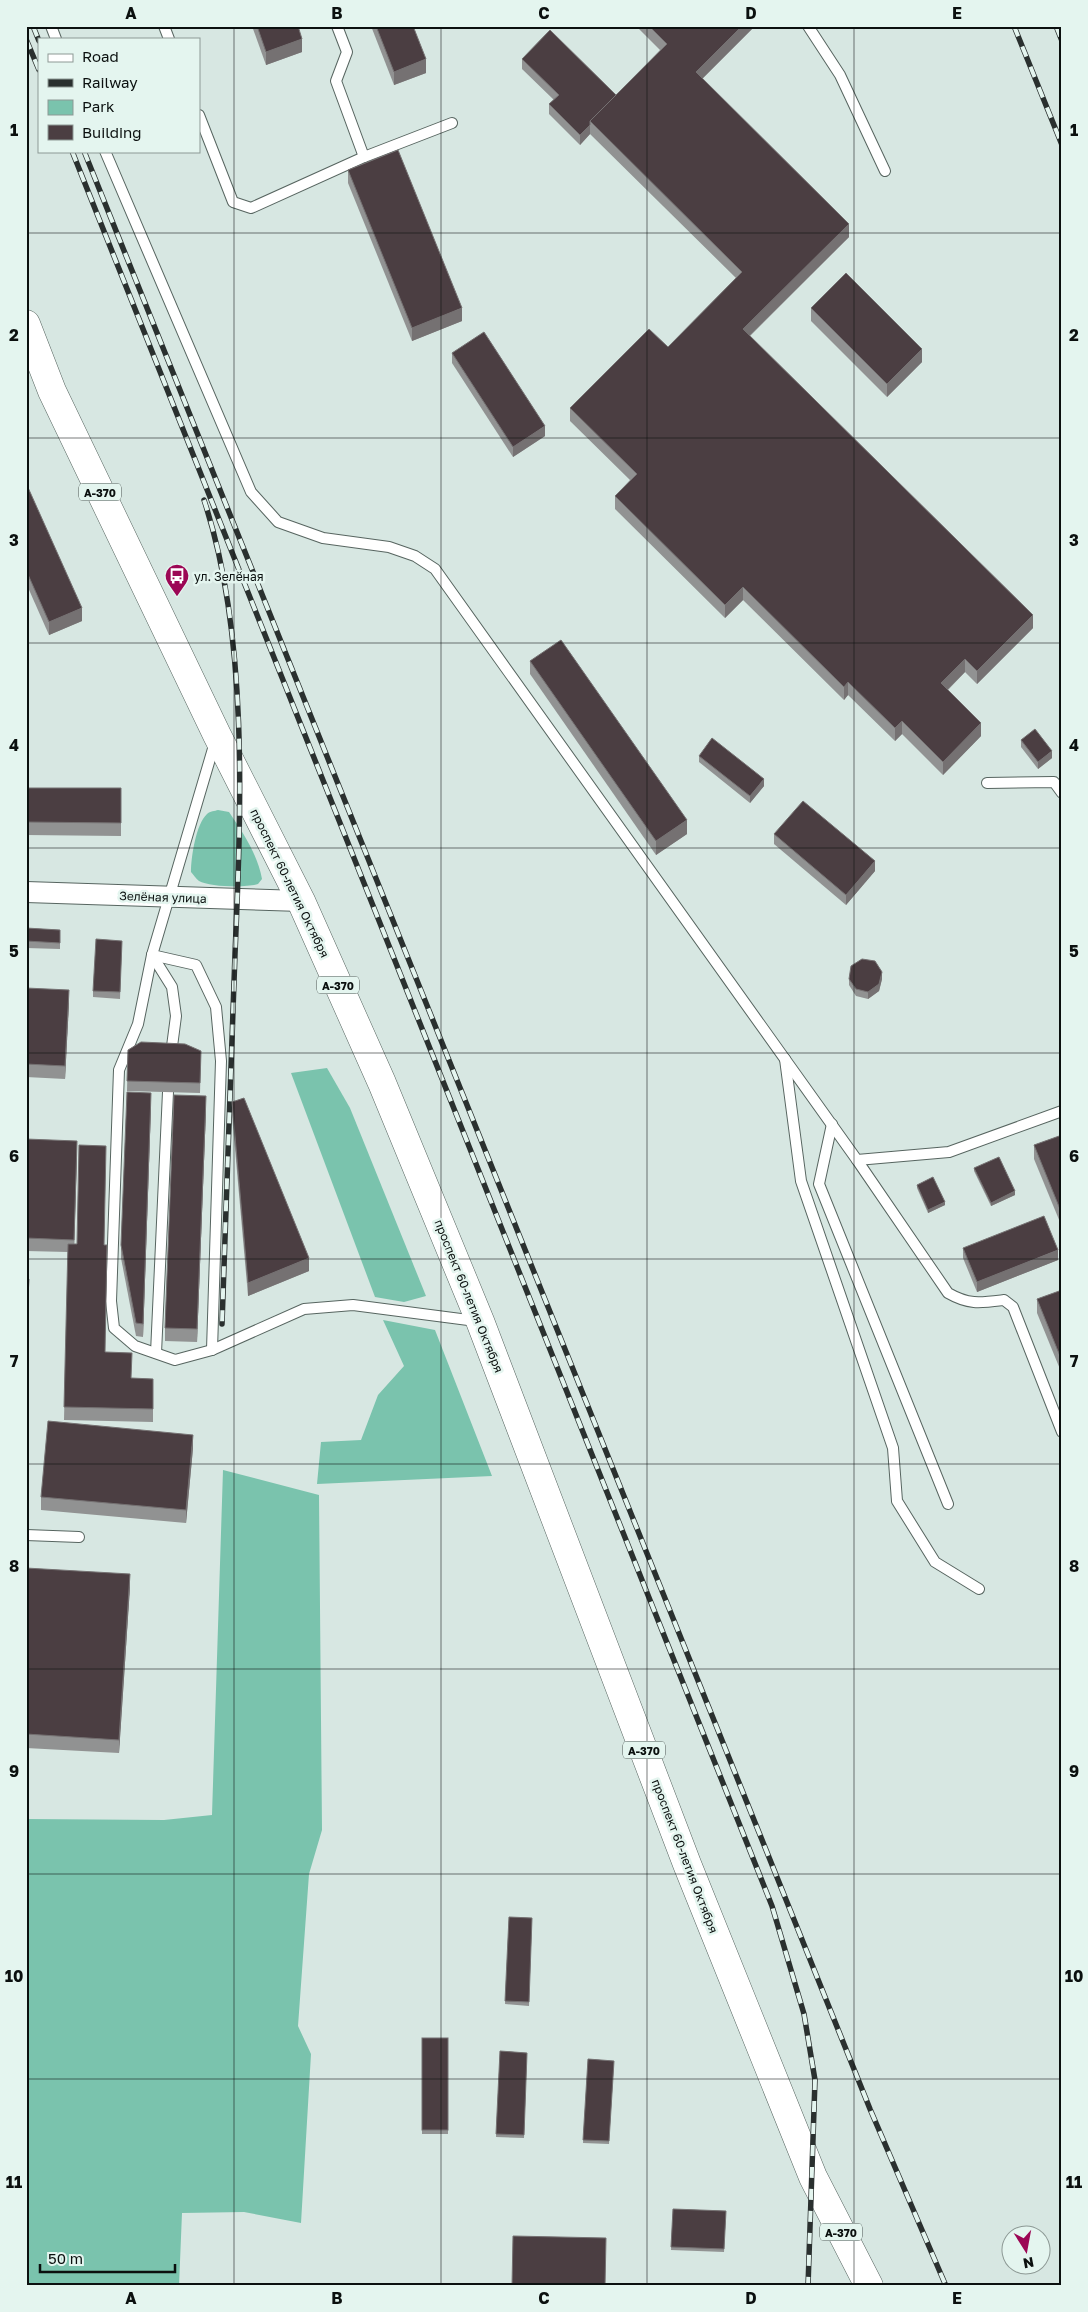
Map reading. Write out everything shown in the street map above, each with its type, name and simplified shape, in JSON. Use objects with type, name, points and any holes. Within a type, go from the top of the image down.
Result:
[{"type":"highway","name":"проспект 60-летия Октября","points":[[26,324],[52,391],[217,735],[301,901],[410,1147],[480,1321],[687,1864],[795,2133],[813,2177],[869,2286]]},
{"type":"street","name":"Зелёная улица","points":[[26,892],[301,901]]},
{"type":"lane","points":[[51,26],[56,38]]},
{"type":"lane","points":[[164,26],[169,38]]},
{"type":"lane","points":[[337,26],[347,52],[336,81],[364,156]]},
{"type":"lane","points":[[808,26],[840,75],[886,171]]},
{"type":"lane","points":[[200,118],[233,202],[251,208],[364,156],[452,123]]},
{"type":"lane","points":[[105,152],[251,492],[278,522],[324,538],[389,547],[415,556],[435,569],[832,1124],[948,1292],[963,1302],[982,1303],[1004,1300],[1013,1308],[1062,1432]]},
{"type":"lane","points":[[217,735],[152,955],[138,1024],[119,1070],[111,1301],[114,1328],[136,1346],[174,1360],[212,1350],[304,1309],[353,1304],[480,1321]]},
{"type":"lane","points":[[987,783],[1054,782],[1062,793]]},
{"type":"lane","points":[[152,955],[172,987],[176,1016],[171,1054]]},
{"type":"lane","points":[[152,955],[196,965],[216,1007],[221,1061],[212,1350]]},
{"type":"lane","points":[[784,1058],[801,1181],[893,1448],[897,1501],[935,1562],[979,1589]]},
{"type":"lane","points":[[156,1353],[168,1092]]},
{"type":"lane","points":[[857,1160],[949,1152],[1062,1111]]},
{"type":"lane","points":[[832,1124],[819,1184],[948,1504]]},
{"type":"lane","points":[[26,1535],[79,1537]]},
{"type":"green space","points":[[218,810],[229,812],[249,844],[260,870],[262,879],[258,884],[237,886],[211,885],[199,881],[191,872],[193,850],[200,825],[207,814]]},
{"type":"green space","points":[[327,1068],[350,1108],[426,1296],[404,1302],[375,1297],[291,1073]]},
{"type":"green space","points":[[383,1320],[435,1330],[492,1476],[317,1484],[321,1442],[361,1440],[378,1395],[404,1366]]},
{"type":"green space","points":[[223,1470],[319,1495],[322,1830],[309,1874],[298,2026],[311,2054],[301,2223],[244,2212],[182,2213],[179,2286],[26,2286],[26,1819],[164,1820],[212,1815]]},
{"type":"building","points":[[257,26],[298,26],[302,39],[266,52]]},
{"type":"building","points":[[376,26],[413,26],[426,59],[394,72]]},
{"type":"building","points":[[649,26],[742,26],[696,72],[849,224],[743,329],[1033,615],[977,671],[965,659],[941,683],[981,723],[943,762],[902,721],[895,728],[848,682],[844,687],[743,587],[725,605],[615,496],[637,474],[570,408],[649,329],[668,347],[742,272],[590,121],[667,44]]},
{"type":"building","points":[[550,30],[616,95],[590,121],[590,125],[580,135],[549,104],[559,95],[522,59]]},
{"type":"building","points":[[398,150],[462,308],[412,328],[348,170]]},
{"type":"building","points":[[846,273],[922,349],[887,384],[811,308]]},
{"type":"building","points":[[484,332],[545,426],[513,447],[452,353]]},
{"type":"building","points":[[26,483],[82,608],[49,622],[26,570]]},
{"type":"building","points":[[561,640],[687,820],[656,841],[530,661]]},
{"type":"building","points":[[1035,729],[1052,751],[1038,762],[1021,740]]},
{"type":"building","points":[[712,738],[764,779],[750,796],[699,756]]},
{"type":"building","points":[[26,788],[121,788],[121,823],[26,822]]},
{"type":"building","points":[[803,801],[875,861],[846,895],[774,834]]},
{"type":"building","points":[[26,928],[60,930],[60,943],[26,941]]},
{"type":"building","points":[[96,939],[122,941],[120,992],[93,991]]},
{"type":"building","points":[[862,959],[875,961],[882,972],[879,984],[868,992],[856,989],[849,979],[851,966]]},
{"type":"building","points":[[26,988],[69,990],[65,1066],[26,1064]]},
{"type":"building","points":[[141,1042],[185,1044],[201,1051],[200,1083],[127,1081],[128,1050]]},
{"type":"building","points":[[127,1092],[151,1093],[143,1324],[136,1323],[121,1245]]},
{"type":"building","points":[[174,1095],[206,1096],[197,1329],[165,1328]]},
{"type":"building","points":[[244,1098],[309,1258],[248,1283],[232,1102]]},
{"type":"building","points":[[1062,1135],[1062,1214],[1034,1145]]},
{"type":"building","points":[[26,1139],[77,1141],[74,1240],[26,1238]]},
{"type":"building","points":[[79,1145],[106,1146],[104,1245],[107,1245],[105,1352],[132,1353],[131,1378],[153,1379],[153,1409],[64,1407],[68,1244],[77,1244]]},
{"type":"building","points":[[999,1157],[1015,1191],[991,1203],[974,1168]]},
{"type":"building","points":[[933,1177],[945,1202],[928,1210],[917,1185]]},
{"type":"building","points":[[1044,1216],[1058,1250],[977,1282],[963,1248]]},
{"type":"building","points":[[26,1279],[29,1279],[26,1329]]},
{"type":"building","points":[[1062,1290],[1062,1361],[1037,1299]]},
{"type":"building","points":[[48,1421],[193,1435],[186,1510],[41,1497]]},
{"type":"building","points":[[26,1568],[130,1574],[119,1740],[26,1734]]},
{"type":"building","points":[[509,1917],[532,1918],[529,2002],[505,2001]]},
{"type":"building","points":[[422,2038],[448,2038],[448,2130],[422,2130]]},
{"type":"building","points":[[500,2051],[527,2053],[524,2135],[496,2134]]},
{"type":"building","points":[[588,2059],[614,2061],[609,2141],[583,2140]]},
{"type":"building","points":[[673,2209],[726,2211],[724,2249],[671,2247]]},
{"type":"building","points":[[513,2236],[606,2238],[605,2286],[512,2286]]},
{"type":"railway","points":[[33,26],[38,38]]},
{"type":"railway","points":[[1014,26],[1062,145]]},
{"type":"railway","points":[[1056,26],[1062,41]]},
{"type":"railway","points":[[26,39],[38,68]]},
{"type":"railway","points":[[72,152],[772,1906],[804,2014],[815,2080],[808,2286]]},
{"type":"railway","points":[[84,152],[870,2109],[946,2286]]},
{"type":"railway","points":[[204,500],[218,553],[229,608],[239,725],[239,842],[222,1324]]},
{"type":"place","name":"ул. Зелёная","points":[[177,597]]}]
